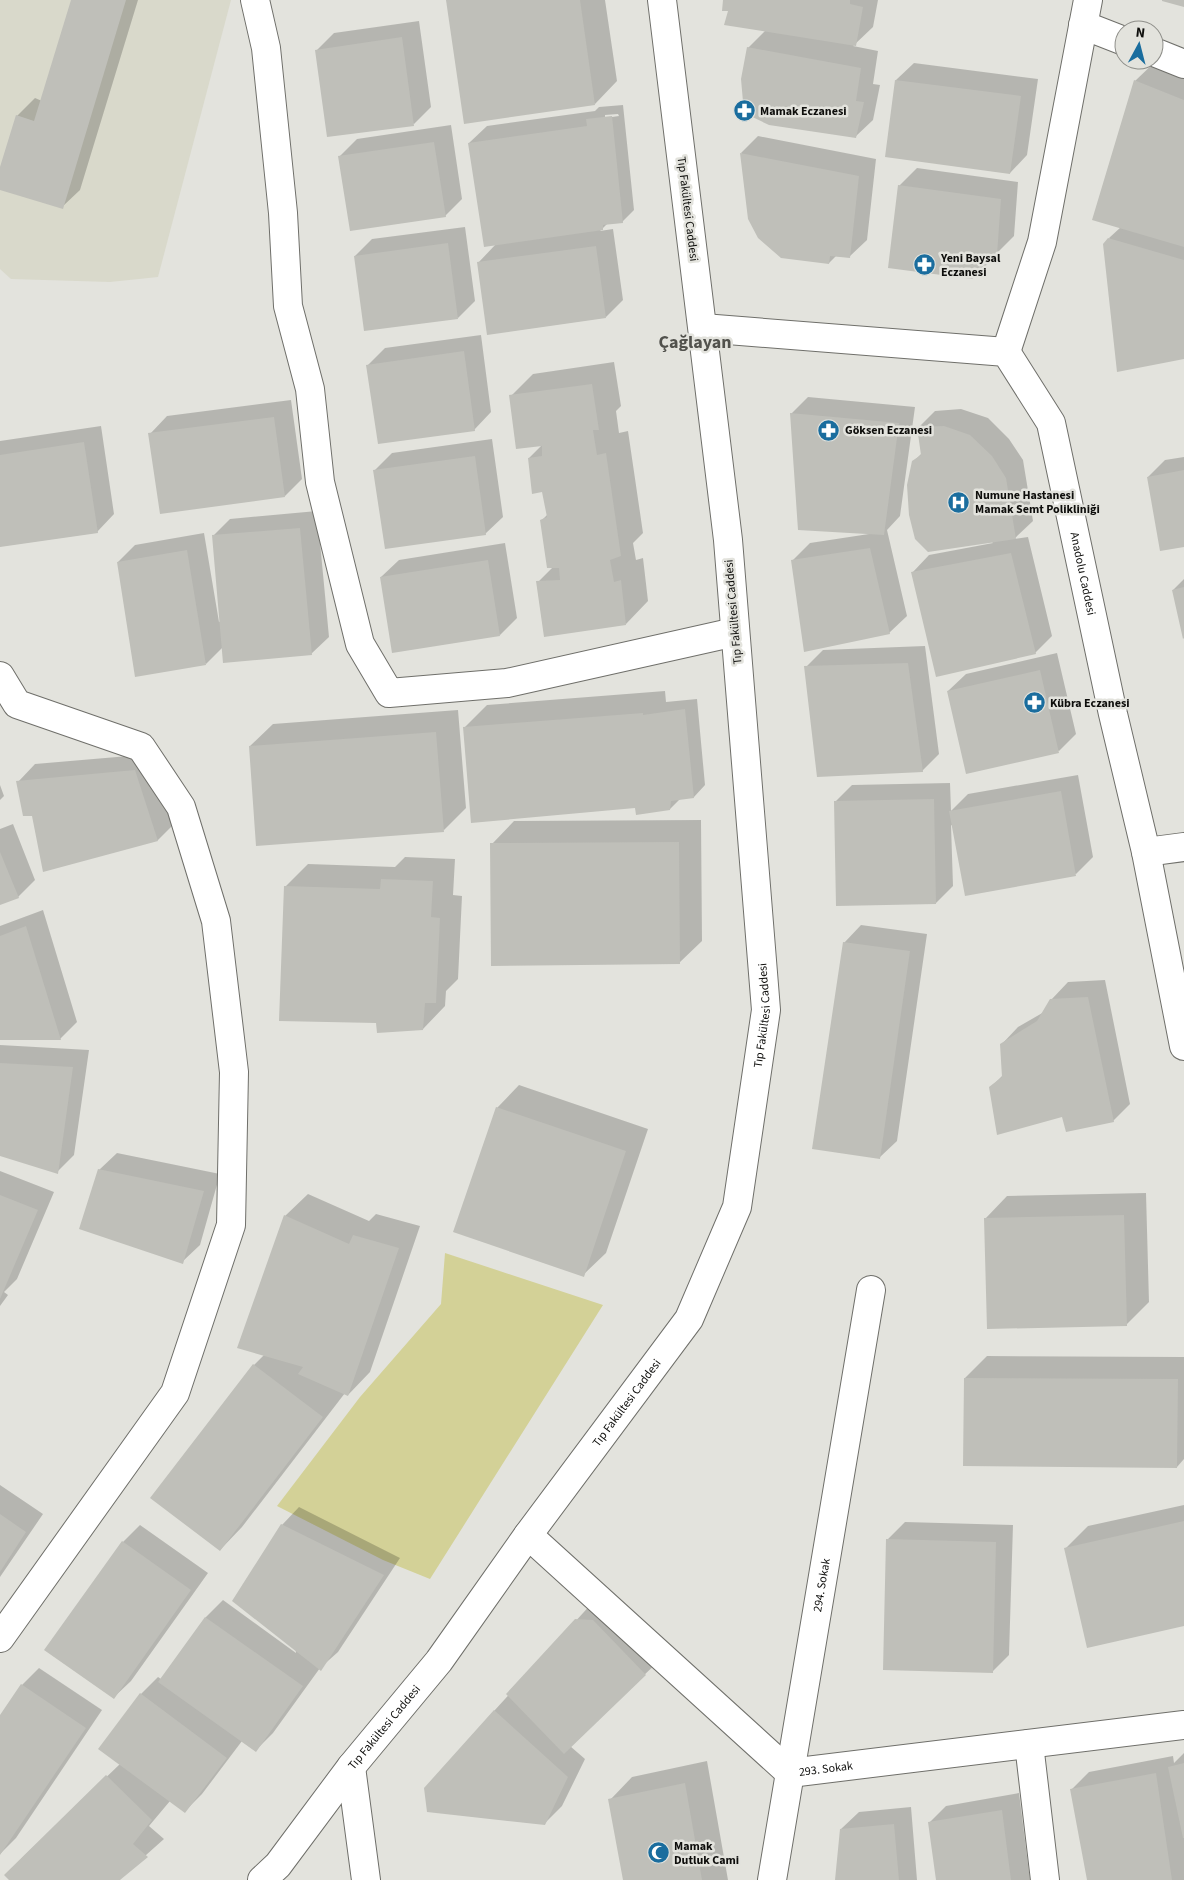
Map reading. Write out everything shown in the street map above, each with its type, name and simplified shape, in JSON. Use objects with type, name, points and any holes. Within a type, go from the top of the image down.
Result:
[{"type":"street","points":[[256,0],[266,48],[281,193],[288,306],[310,389],[320,482],[360,644],[389,693],[507,683],[735,632]]},
{"type":"street","name":"Tıp Fakültesi Caddesi","points":[[262,1880],[278,1865],[351,1766],[445,1653],[528,1535],[689,1319],[737,1207],[766,1010],[728,540],[662,0]]},
{"type":"street","points":[[702,328],[1006,352],[1042,242],[1085,13],[1114,34]]},
{"type":"street","points":[[1164,56],[1184,64]]},
{"type":"street","name":"Anadolu Caddesi","points":[[1006,352],[1051,423],[1113,714],[1146,852],[1184,1046]]},
{"type":"street","points":[[0,676],[17,704],[141,747],[181,807],[216,921],[234,1072],[231,1225],[175,1393],[0,1638]]},
{"type":"street","points":[[1146,852],[1184,847]]},
{"type":"street","name":"294. Sokak","points":[[772,1880],[871,1290]]},
{"type":"street","name":"293. Sokak","points":[[528,1535],[790,1773],[1184,1726]]},
{"type":"street","points":[[1029,1744],[1044,1880]]},
{"type":"street","points":[[351,1766],[366,1880]]},
{"type":"shaded area","points":[[0,0],[231,0],[158,277],[110,282],[11,279],[0,269]]},
{"type":"shaded area","points":[[445,1253],[603,1305],[430,1579],[383,1560],[277,1506],[360,1397],[441,1304]]},
{"type":"building","points":[[71,0],[126,0],[63,209],[0,190],[0,167],[16,115],[34,121]]},
{"type":"building","points":[[446,0],[580,0],[595,105],[464,124]]},
{"type":"building","points":[[723,0],[850,0],[850,4],[863,7],[856,46],[724,25],[728,11],[722,11]]},
{"type":"building","points":[[1184,0],[1184,7],[1162,1]]},
{"type":"building","points":[[402,37],[414,126],[327,137],[315,50]]},
{"type":"building","points":[[747,47],[861,68],[856,101],[864,102],[856,138],[769,125],[744,113],[741,79]]},
{"type":"building","points":[[895,80],[1021,96],[1010,174],[885,157]]},
{"type":"building","points":[[1134,80],[1184,100],[1184,247],[1092,220]]},
{"type":"building","points":[[612,116],[623,223],[603,225],[603,230],[484,247],[468,143],[587,126],[586,119]]},
{"type":"building","points":[[434,142],[446,217],[350,231],[338,156]]},
{"type":"building","points":[[740,153],[859,176],[850,258],[830,256],[829,264],[781,258],[758,238],[748,219]]},
{"type":"building","points":[[898,185],[1001,199],[997,255],[972,279],[888,268]]},
{"type":"building","points":[[1108,238],[1184,260],[1184,359],[1117,372],[1103,244]]},
{"type":"building","points":[[448,243],[458,319],[364,331],[354,256]]},
{"type":"building","points":[[596,246],[606,318],[487,335],[477,262]]},
{"type":"building","points":[[464,351],[475,431],[378,444],[366,365]]},
{"type":"building","points":[[592,384],[599,430],[593,430],[597,455],[606,453],[621,556],[610,560],[614,582],[621,580],[626,625],[544,637],[536,581],[560,580],[559,568],[547,568],[540,520],[547,517],[542,492],[532,494],[528,458],[542,456],[542,446],[516,449],[509,395]]},
{"type":"building","points":[[790,413],[899,423],[884,535],[798,530]]},
{"type":"building","points":[[274,417],[285,497],[160,514],[148,433]]},
{"type":"building","name":"Numune Hastanesi Mamak Semt Polikliniği","points":[[944,426],[970,435],[992,456],[1006,478],[1016,539],[928,552],[915,539],[909,515],[907,485],[912,461],[921,455],[917,427]]},
{"type":"building","points":[[84,442],[98,533],[0,547],[0,455]]},
{"type":"building","points":[[475,456],[486,535],[385,549],[373,470]]},
{"type":"building","points":[[1184,470],[1184,547],[1160,551],[1147,477]]},
{"type":"building","points":[[300,528],[312,655],[223,663],[212,535]]},
{"type":"building","points":[[870,548],[890,634],[804,652],[791,560]]},
{"type":"building","points":[[187,550],[206,665],[135,677],[117,562]]},
{"type":"building","points":[[1011,553],[1036,654],[936,677],[911,572]]},
{"type":"building","points":[[488,560],[500,636],[392,653],[380,577]]},
{"type":"building","points":[[1184,587],[1184,638],[1183,639],[1172,590]]},
{"type":"building","points":[[908,663],[923,772],[817,777],[804,666]]},
{"type":"building","points":[[1040,670],[1059,753],[966,774],[947,691]]},
{"type":"building","points":[[685,709],[694,798],[671,801],[670,810],[636,815],[635,808],[471,823],[463,727],[643,713],[643,715]]},
{"type":"building","points":[[436,732],[444,832],[256,846],[249,746]]},
{"type":"building","points":[[135,770],[158,841],[43,872],[32,816],[23,816],[16,781]]},
{"type":"building","points":[[1061,791],[1076,876],[965,896],[949,811]]},
{"type":"building","points":[[934,799],[936,904],[836,906],[834,801]]},
{"type":"building","points":[[679,842],[680,964],[491,966],[490,843]]},
{"type":"building","points":[[0,852],[19,898],[0,905]]},
{"type":"building","points":[[381,879],[433,881],[431,917],[440,918],[436,1003],[425,1003],[423,1030],[377,1033],[376,1023],[279,1021],[284,886],[380,889]]},
{"type":"building","points":[[26,926],[61,1040],[0,1040],[0,936]]},
{"type":"building","points":[[843,942],[910,951],[880,1159],[812,1149]]},
{"type":"building","points":[[1088,997],[1114,1122],[1066,1132],[1062,1117],[997,1135],[989,1087],[1002,1077],[1000,1044],[1037,1021],[1050,999]]},
{"type":"building","points":[[0,1063],[73,1067],[58,1174],[0,1156]]},
{"type":"building","points":[[496,1107],[626,1151],[584,1277],[453,1232]]},
{"type":"building","points":[[98,1169],[204,1191],[183,1264],[79,1229]]},
{"type":"building","points":[[0,1195],[38,1210],[0,1299]]},
{"type":"building","points":[[284,1215],[349,1244],[353,1235],[399,1248],[348,1396],[298,1374],[303,1367],[237,1348]]},
{"type":"building","points":[[1124,1215],[1127,1326],[987,1329],[984,1218]]},
{"type":"building","points":[[253,1364],[323,1417],[220,1551],[150,1498]]},
{"type":"building","points":[[964,1378],[1178,1379],[1177,1468],[963,1466]]},
{"type":"building","points":[[0,1514],[26,1532],[0,1572]]},
{"type":"building","points":[[1184,1521],[1184,1626],[1087,1648],[1064,1548]]},
{"type":"building","points":[[281,1524],[384,1575],[321,1671],[232,1601]]},
{"type":"building","points":[[886,1539],[996,1542],[993,1673],[883,1670]]},
{"type":"building","points":[[122,1541],[191,1590],[114,1699],[44,1650]]},
{"type":"building","points":[[205,1617],[303,1686],[256,1752],[158,1682]]},
{"type":"building","points":[[575,1619],[593,1620],[646,1675],[564,1754],[506,1694]]},
{"type":"building","points":[[21,1684],[86,1728],[0,1855],[0,1715]]},
{"type":"building","points":[[140,1693],[227,1758],[185,1813],[98,1749]]},
{"type":"building","points":[[494,1710],[568,1777],[545,1825],[427,1812],[424,1788]]},
{"type":"building","points":[[1184,1763],[1184,1838],[1183,1838],[1168,1767]]},
{"type":"building","points":[[1156,1773],[1172,1880],[1087,1880],[1070,1789]]},
{"type":"building","points":[[106,1775],[152,1820],[133,1844],[148,1857],[120,1880],[9,1880],[4,1875]]},
{"type":"building","name":"Mamak Dutluk Cami","points":[[685,1783],[702,1880],[623,1880],[608,1799]]},
{"type":"building","points":[[1002,1810],[1011,1880],[936,1880],[928,1822]]},
{"type":"building","points":[[894,1824],[899,1880],[835,1880],[840,1829]]},
{"type":"place","name":"Mamak Eczanesi","points":[[744,111]]},
{"type":"place","name":"Yeni Baysal Eczanesi","points":[[925,265]]},
{"type":"place","name":"Göksen Eczanesi","points":[[829,430]]},
{"type":"place","name":"Numune Hastanesi Mamak Semt Polikliniği","points":[[959,502]]},
{"type":"place","name":"Kübra Eczanesi","points":[[1034,703]]},
{"type":"place","name":"Mamak Dutluk Cami","points":[[658,1853]]},
{"type":"district","name":"Çağlayan","points":[[695,342]]}]
